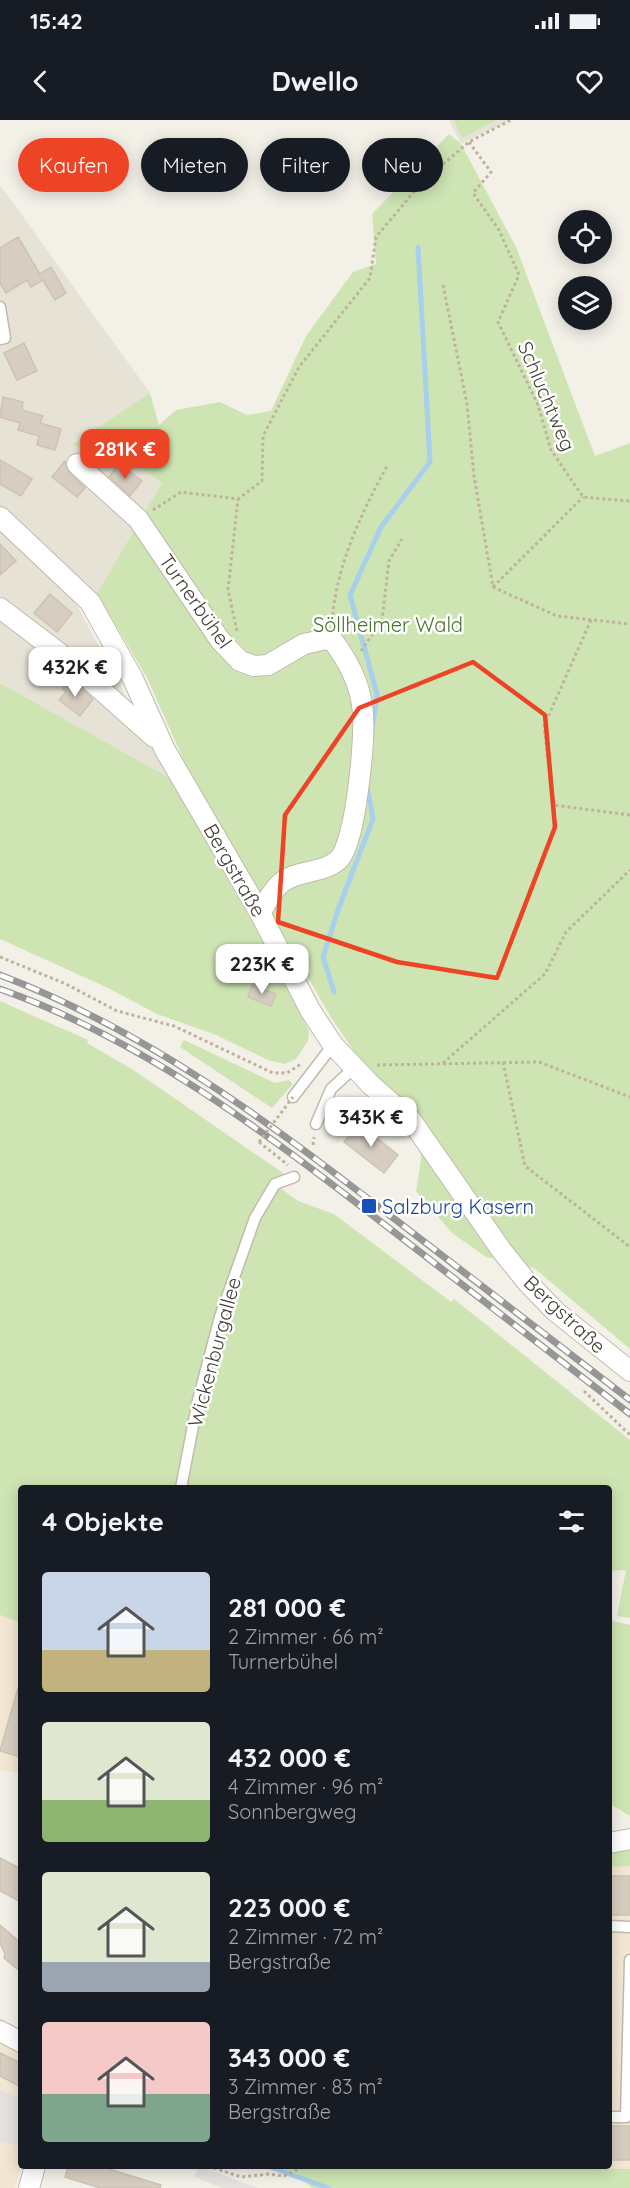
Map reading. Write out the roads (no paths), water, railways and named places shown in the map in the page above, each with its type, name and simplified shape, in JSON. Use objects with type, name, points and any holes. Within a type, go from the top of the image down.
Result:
[{"type":"street","name":"Turnerbühel","points":[[77,464],[138,519],[220,640],[240,661],[254,666],[268,665],[304,644],[331,638],[351,665],[363,712],[360,777],[349,839],[339,858],[325,867],[299,873],[280,883],[260,913]]},
{"type":"street","name":"Bergstraße","points":[[0,518],[90,602],[133,679],[165,750],[260,913],[310,1010],[333,1045],[411,1120],[502,1251],[527,1282],[555,1311],[630,1371]]},
{"type":"street","points":[[0,608],[63,656],[125,709],[165,750]]},
{"type":"street","points":[[612,1842],[630,1839]]},
{"type":"street","points":[[0,2031],[18,2040]]},
{"type":"street","points":[[29,2188],[34,2169]]},
{"type":"lane","points":[[0,307],[6,329],[5,338],[0,339]]},
{"type":"lane","points":[[293,1097],[333,1045]]},
{"type":"lane","points":[[316,1124],[331,1089],[355,1067]]},
{"type":"lane","name":"Wickenburgallee","points":[[182,1485],[198,1400],[220,1317],[255,1218],[275,1184],[294,1173]]},
{"type":"lane","points":[[612,1926],[630,1927]]},
{"type":"lane","points":[[612,2117],[626,2117],[630,1960]]},
{"type":"waterway","points":[[372,731],[377,694],[350,595],[381,527],[430,462],[418,247]]},
{"type":"waterway","points":[[334,992],[323,957],[339,907],[373,819],[367,785]]},
{"type":"waterway","points":[[276,2169],[328,2188]]},
{"type":"railway","points":[[0,975],[107,1023],[205,1081],[345,1181],[630,1400]]},
{"type":"railway","points":[[0,989],[104,1034],[154,1062],[249,1123],[630,1414]]},
{"type":"place","name":"Salzburg Kasern","points":[[369,1206]]},
{"type":"park label","name":"Söllheimer Wald","points":[[388,624]]}]
